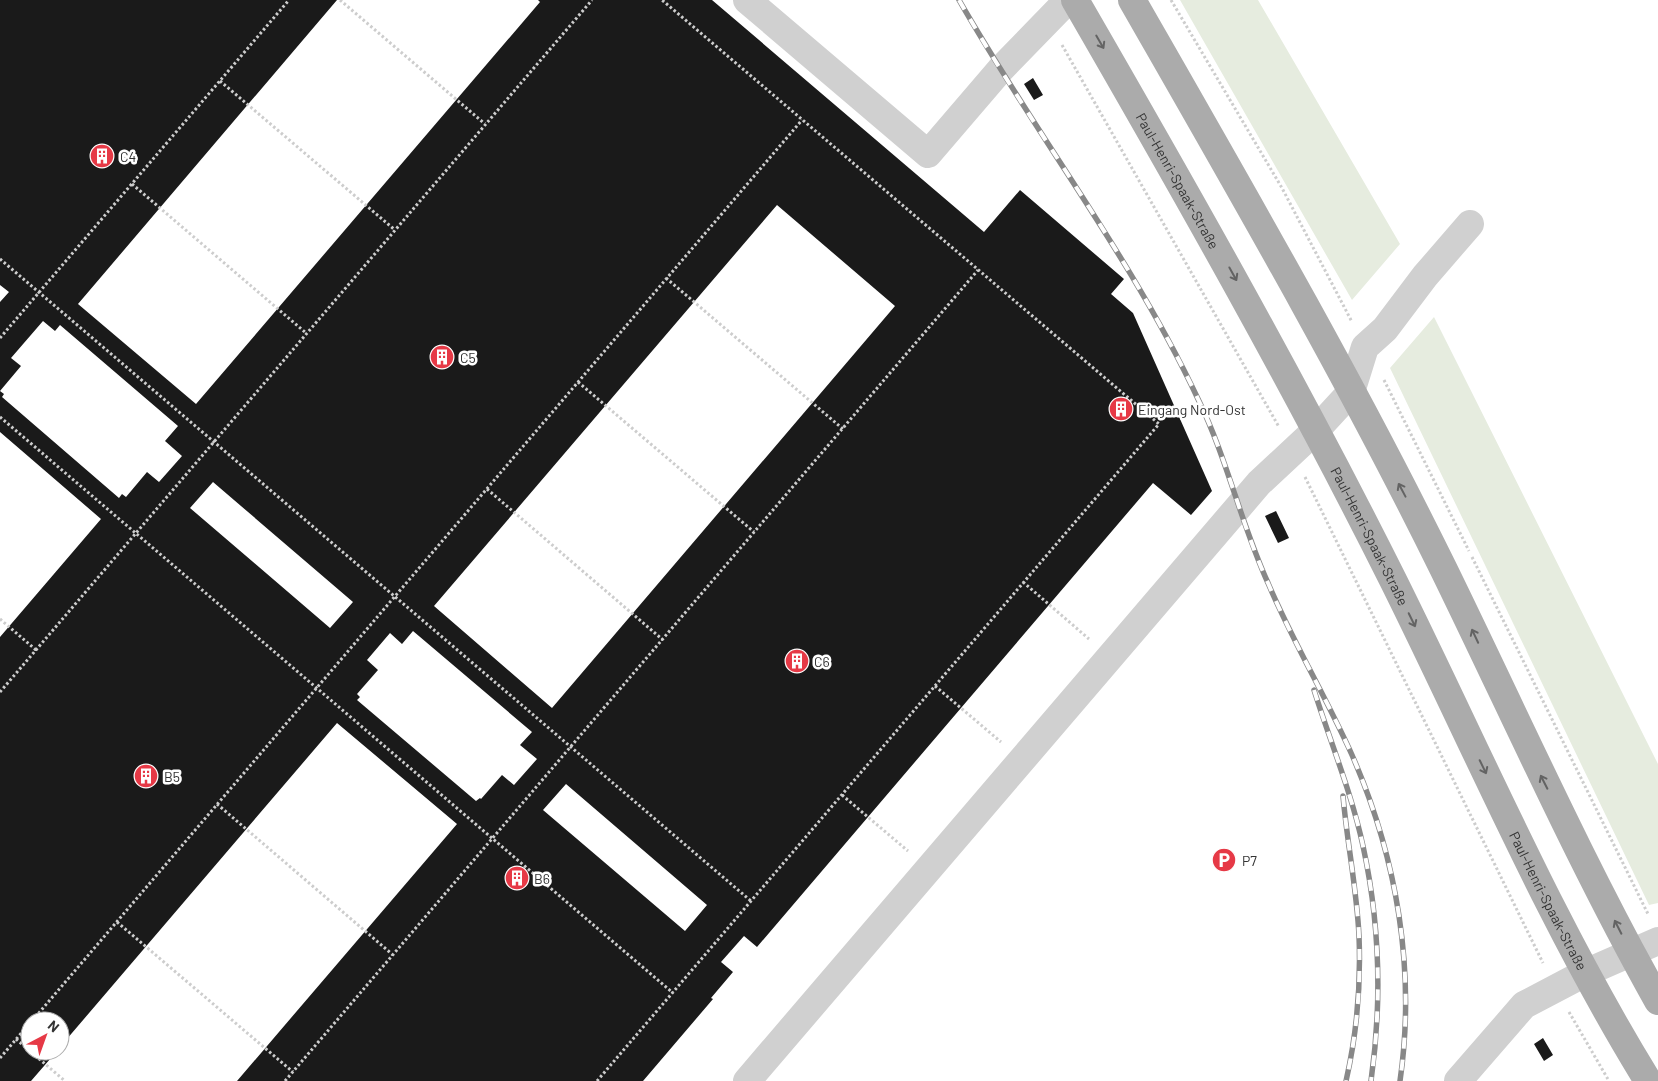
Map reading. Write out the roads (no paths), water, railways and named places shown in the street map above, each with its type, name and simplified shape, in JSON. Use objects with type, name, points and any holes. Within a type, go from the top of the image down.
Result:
[{"type":"main road","name":"Paul-Henri-Spaak-Straße","points":[[1075,0],[1211,234],[1317,429],[1585,973],[1648,1081]]},
{"type":"main road","points":[[1132,0],[1251,208],[1351,392],[1442,567],[1532,757],[1631,953],[1658,1001]]},
{"type":"lane","points":[[748,0],[928,154],[1000,70],[1068,0]]},
{"type":"lane","points":[[747,1081],[1259,483],[1317,429],[1351,392],[1365,347],[1385,329],[1425,276],[1470,224]]},
{"type":"lane","points":[[1458,1081],[1524,1005],[1585,973],[1658,941]]},
{"type":"railway","points":[[959,0],[1114,246],[1172,347],[1208,421],[1258,561],[1288,627],[1352,755],[1368,794],[1391,874],[1404,956],[1406,998],[1400,1081]]},
{"type":"railway","points":[[1314,690],[1347,787],[1369,875],[1376,934],[1378,993],[1375,1052],[1371,1081]]},
{"type":"railway","points":[[1343,796],[1359,936],[1359,991],[1346,1081]]},
{"type":"place","name":"C4","points":[[102,156]]},
{"type":"place","name":"C5","points":[[442,357]]},
{"type":"place","name":"Eingang Nord-Ost","points":[[1121,409]]},
{"type":"place","name":"C6","points":[[797,661]]},
{"type":"place","name":"B5","points":[[146,776]]},
{"type":"place","name":"P7","points":[[1224,860]]},
{"type":"place","name":"B6","points":[[517,878]]}]
